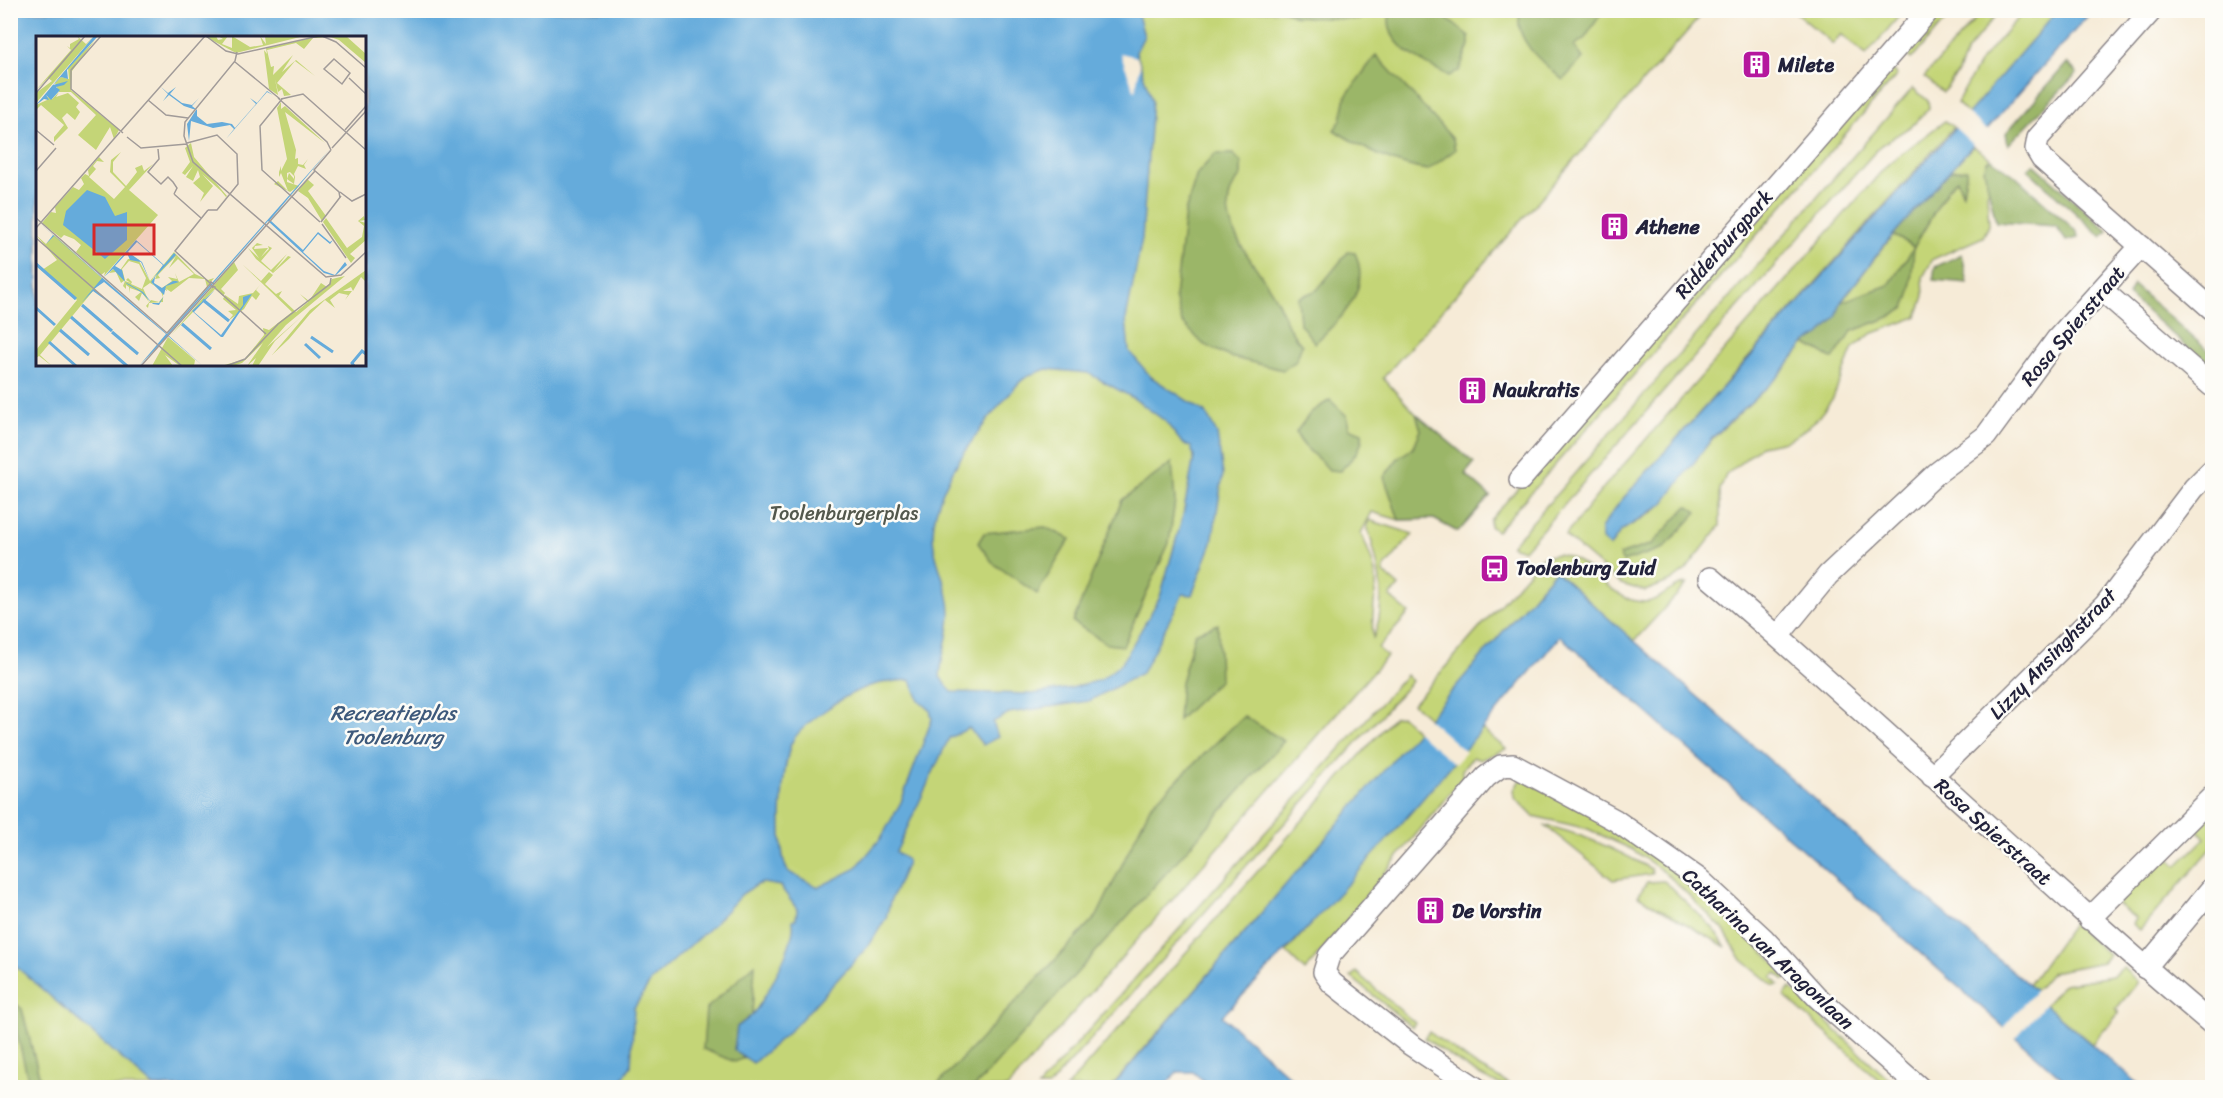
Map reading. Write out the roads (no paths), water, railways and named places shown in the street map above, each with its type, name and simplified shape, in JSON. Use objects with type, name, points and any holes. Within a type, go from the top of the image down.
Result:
[{"type":"street","name":"Ridderburgpark","points":[[1520,480],[1929,10]]},
{"type":"street","points":[[2152,10],[2038,138],[2036,149],[2042,159],[2212,309]]},
{"type":"street","name":"Rosa Spierstraat","points":[[1778,636],[1828,575],[1937,473],[1986,436],[2057,339],[2103,291],[2140,246]]},
{"type":"street","points":[[2103,291],[2212,386]]},
{"type":"street","name":"Lizzy Ansinghstraat","points":[[1932,776],[2105,605],[2194,488],[2212,470]]},
{"type":"street","name":"Rosa Spierstraat","points":[[1710,578],[1778,636],[2089,919],[2212,1024]]},
{"type":"street","name":"Catharina van Aragonlaan","points":[[1476,1088],[1411,1045],[1332,983],[1324,972],[1329,956],[1486,777],[1501,766],[1513,765],[1615,820],[1699,879],[1764,939],[1817,997],[1920,1088]]},
{"type":"street","points":[[2089,919],[2212,797]]},
{"type":"street","points":[[2145,968],[2212,888]]},
{"type":"water","name":"Recreatieplas Toolenburg","points":[[11,11],[1137,11],[1144,36],[1136,52],[1152,101],[1142,239],[1126,319],[1129,351],[1151,377],[1206,413],[1217,434],[1223,474],[1212,543],[1192,595],[1183,594],[1142,673],[1089,701],[1009,713],[993,722],[998,737],[983,745],[969,728],[949,738],[896,852],[907,860],[886,918],[870,944],[794,1027],[753,1063],[734,1050],[737,1027],[752,1015],[765,996],[786,953],[793,928],[792,920],[796,919],[797,909],[780,886],[763,883],[742,894],[715,923],[651,981],[634,1008],[631,1066],[617,1087],[154,1087],[11,962]],"holes":[[[1046,369],[1088,373],[1133,398],[1165,421],[1182,443],[1191,447],[1194,457],[1183,515],[1160,597],[1122,663],[1100,680],[1071,688],[1032,694],[952,692],[940,677],[950,613],[947,593],[933,543],[935,515],[949,479],[982,427],[1020,382]],[[911,680],[919,700],[930,710],[932,719],[901,802],[881,838],[855,869],[819,887],[788,871],[784,861],[781,827],[783,785],[793,740],[815,718],[854,693],[886,682]]]},
{"type":"water","points":[[2057,11],[2092,11],[1886,243],[1841,302],[1836,317],[1820,335],[1805,343],[1778,377],[1713,437],[1663,504],[1621,531],[1610,547],[1602,540],[1601,528],[1619,503],[1968,114]]},
{"type":"water","points":[[1555,571],[1926,898],[2036,991],[2045,1005],[2142,1087],[2072,1087],[1560,636],[1353,878],[1222,1016],[1301,1087],[1211,1087],[1193,1072],[1178,1072],[1163,1087],[1111,1088]]},
{"type":"place","name":"Milete","points":[[1757,65]]},
{"type":"place","name":"Athene","points":[[1615,227]]},
{"type":"place","name":"Naukratis","points":[[1472,390]]},
{"type":"place","name":"Toolenburg Zuid","points":[[1495,568]]},
{"type":"place","name":"De Vorstin","points":[[1431,911]]},
{"type":"park label","name":"Toolenburgerplas","points":[[844,513]]}]
